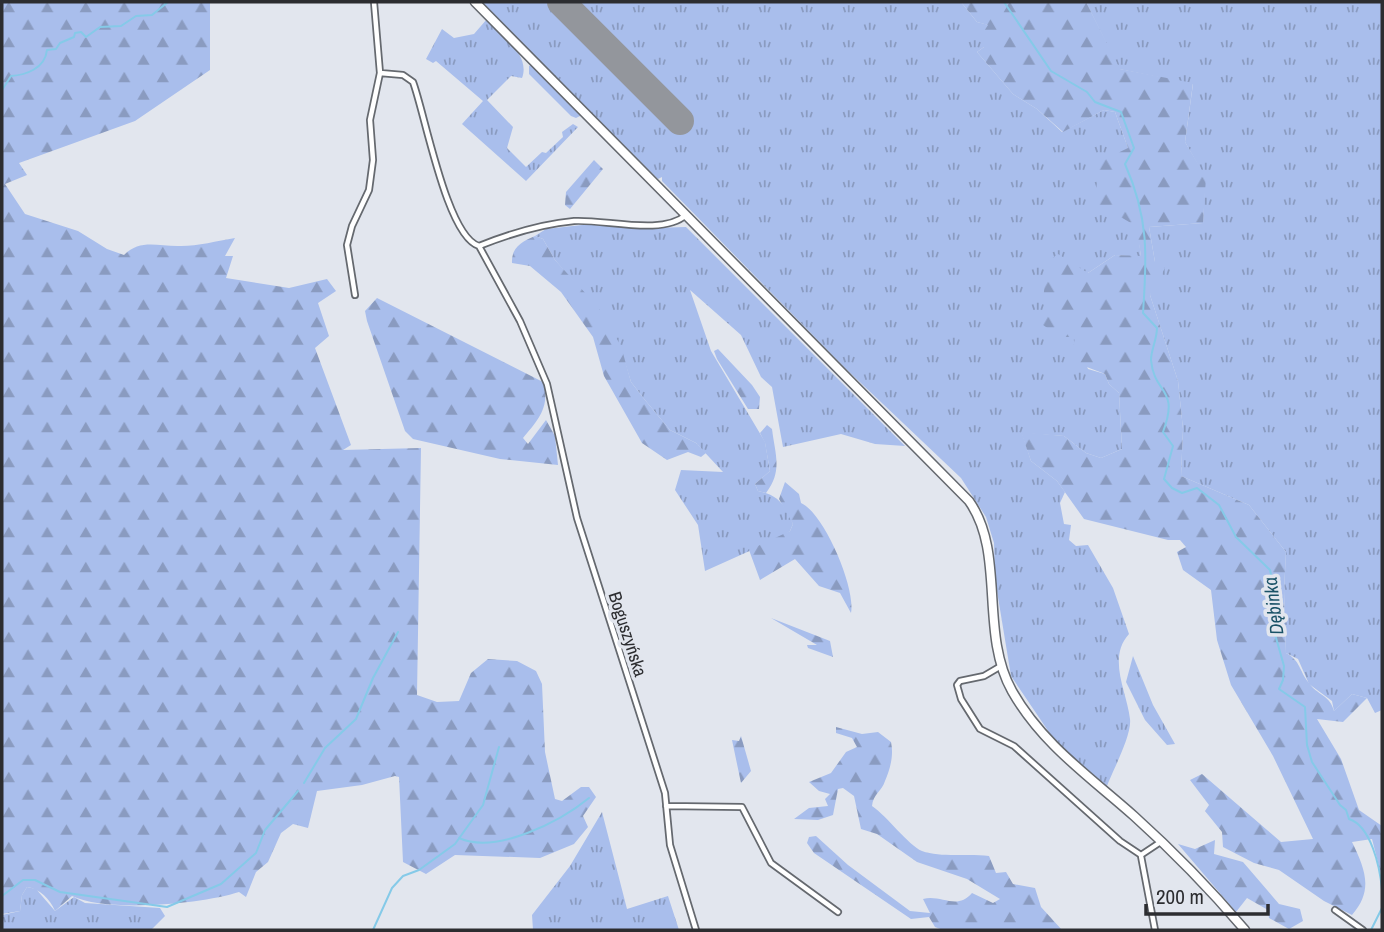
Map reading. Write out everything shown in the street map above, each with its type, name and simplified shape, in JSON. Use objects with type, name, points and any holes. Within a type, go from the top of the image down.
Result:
[{"type":"highway","points":[[475,2],[970,501],[981,519],[987,543],[991,602],[1002,665],[1021,705],[1054,748],[1162,841],[1208,886],[1245,930]]},
{"type":"street","points":[[355,295],[347,245],[352,226],[369,190],[373,160],[370,120],[380,73],[374,2]]},
{"type":"street","name":"Boguszyńska","points":[[380,73],[403,75],[414,82],[448,198],[466,240],[479,246],[520,321],[543,373],[577,518],[659,771],[670,845],[696,930]]},
{"type":"street","points":[[479,246],[538,227],[574,221],[660,225],[677,221],[687,214]]},
{"type":"street","points":[[1002,665],[984,676],[958,683],[958,692],[974,721],[985,733],[1014,746],[1120,841],[1141,855],[1155,930]]},
{"type":"street","points":[[666,806],[742,807],[771,863],[838,912]]},
{"type":"street","points":[[1141,855],[1162,841]]},
{"type":"street","points":[[1335,910],[1363,930]]},
{"type":"green space","points":[[2,2],[210,2],[210,70],[135,121],[19,163],[27,175],[5,184],[25,214],[78,231],[107,249],[124,255],[144,245],[187,246],[235,238],[225,256],[233,256],[226,278],[289,288],[327,279],[336,291],[318,303],[329,336],[315,348],[351,445],[343,450],[421,448],[417,695],[437,702],[459,701],[471,673],[488,659],[517,661],[536,671],[542,684],[545,752],[555,799],[562,801],[581,787],[589,787],[596,797],[583,816],[588,827],[574,844],[540,858],[455,855],[426,874],[403,862],[399,777],[395,776],[362,785],[317,791],[308,828],[293,824],[281,833],[268,862],[256,872],[246,897],[239,892],[179,903],[130,905],[88,901],[72,896],[55,911],[44,895],[27,887],[22,895],[20,911],[2,914]]},
{"type":"green space","points":[[480,2],[961,2],[977,22],[989,25],[984,32],[984,47],[977,52],[1013,94],[1037,109],[1062,132],[1104,110],[1115,112],[1128,148],[1141,257],[1115,255],[1088,273],[1055,271],[1053,307],[1075,336],[1088,369],[1105,374],[1109,384],[1119,393],[1122,449],[1101,458],[1086,453],[1064,436],[1022,433],[1031,461],[1057,481],[1065,492],[1060,503],[1064,524],[1071,525],[1069,540],[1076,546],[1088,545],[1113,588],[1129,634],[1119,654],[1119,664],[1130,726],[1107,786],[1057,744],[1011,676],[995,579],[994,543],[986,517],[961,478],[845,368],[662,181],[662,177],[658,179]]},
{"type":"green space","points":[[961,2],[1086,2],[1120,69],[1193,83],[1185,142],[1206,177],[1203,223],[1149,227],[1155,262],[1165,268],[1150,295],[1178,381],[1183,429],[1181,476],[1249,505],[1286,552],[1286,653],[1297,663],[1312,687],[1330,702],[1334,711],[1352,694],[1367,698],[1343,722],[1317,719],[1341,759],[1359,810],[1382,826],[1382,878],[1372,839],[1352,842],[1364,870],[1365,888],[1359,906],[1352,915],[1324,901],[1279,870],[1254,863],[1223,847],[1222,832],[1205,811],[1209,805],[1190,780],[1202,774],[1281,842],[1313,839],[1273,756],[1231,685],[1217,640],[1211,590],[1183,570],[1177,552],[1186,547],[1180,540],[1168,540],[1084,519],[1057,481],[1031,461],[1021,432],[1064,436],[1086,453],[1101,458],[1122,449],[1119,393],[1109,384],[1105,374],[1071,361],[1075,337],[1061,337],[1037,321],[1053,307],[1043,301],[1046,271],[1054,271],[1048,261],[1058,254],[1088,273],[1115,255],[1141,256],[1136,226],[1095,202],[1099,162],[1128,148],[1115,112],[1104,110],[1063,132],[1037,109],[1013,94],[977,52],[984,47],[984,31],[988,25],[977,22]]},
{"type":"green space","points":[[1086,2],[1382,2],[1382,710],[1375,713],[1367,698],[1352,694],[1334,711],[1332,701],[1309,684],[1298,659],[1286,653],[1286,552],[1249,505],[1181,476],[1183,429],[1178,381],[1150,295],[1155,262],[1149,227],[1203,223],[1205,177],[1185,142],[1193,84],[1119,69]]},
{"type":"green space","points":[[487,19],[519,53],[524,70],[522,78],[511,76],[487,100],[513,127],[507,148],[526,167],[563,137],[562,132],[573,124],[578,127],[526,181],[462,124],[483,101],[436,61],[433,63],[426,59],[442,29],[454,38],[474,34]]},
{"type":"green space","points":[[533,64],[582,115],[576,118],[571,116],[529,74],[529,66]]},
{"type":"green space","points":[[594,160],[603,169],[570,209],[565,205],[566,192]]},
{"type":"green space","points":[[591,224],[686,227],[905,446],[875,444],[841,434],[783,447],[772,387],[761,377],[741,335],[690,290],[711,351],[765,442],[770,471],[755,484],[758,491],[771,495],[780,502],[793,524],[790,531],[783,536],[705,571],[698,525],[675,490],[681,470],[723,472],[696,443],[670,430],[645,400],[631,382],[620,346],[555,260],[543,239],[535,236],[546,229]]},
{"type":"green space","points":[[535,236],[543,239],[555,260],[598,307],[621,346],[631,382],[670,430],[696,443],[706,453],[701,457],[688,452],[667,460],[642,443],[604,376],[593,337],[561,292],[530,266],[512,263],[513,253],[518,246]]},
{"type":"green space","points":[[377,298],[543,382],[544,406],[538,419],[523,438],[528,444],[546,420],[555,436],[558,465],[500,459],[413,439],[405,431],[367,321],[365,311]]},
{"type":"green space","points":[[718,349],[752,385],[760,397],[759,409],[748,409],[717,359],[714,351]]},
{"type":"green space","points":[[767,425],[772,429],[776,470],[766,493],[758,491],[755,484],[770,471],[765,443],[760,433]]},
{"type":"green space","points":[[785,482],[799,494],[801,503],[819,521],[828,536],[849,587],[851,613],[840,593],[819,586],[795,559],[760,580],[749,550],[790,531],[793,524],[779,499]]},
{"type":"green space","points":[[771,618],[830,641],[833,657],[808,648],[807,645],[817,645]]},
{"type":"green space","points":[[1133,656],[1153,705],[1175,744],[1167,745],[1145,720],[1126,682]]},
{"type":"green space","points":[[836,727],[862,734],[878,732],[891,742],[890,767],[872,806],[916,848],[946,855],[989,856],[996,873],[1006,872],[1013,884],[1035,888],[1041,907],[1062,930],[943,930],[935,927],[929,917],[911,919],[814,853],[807,843],[809,837],[816,836],[848,865],[910,911],[930,913],[923,899],[930,898],[961,901],[972,893],[993,903],[1000,899],[967,879],[917,862],[877,834],[861,829],[854,796],[843,788],[838,789],[833,815],[818,820],[794,819],[809,808],[828,806],[825,799],[830,794],[819,791],[809,782],[831,773],[846,752],[857,747],[852,738],[836,733]]},
{"type":"green space","points":[[741,736],[751,771],[741,783],[732,740],[739,741]]},
{"type":"green space","points":[[602,812],[627,909],[668,896],[679,930],[533,930],[532,915],[570,866]]},
{"type":"green space","points":[[1215,840],[1214,854],[1243,862],[1279,904],[1300,909],[1303,921],[1289,929],[1269,918],[1268,910],[1247,898],[1236,912],[1178,844],[1195,849]]},
{"type":"green space","points":[[27,887],[36,889],[55,911],[74,897],[85,903],[160,908],[165,916],[151,930],[2,930],[2,915],[20,911],[22,895]]},
{"type":"waterway","points":[[2,90],[11,76],[34,70],[42,62],[47,50],[56,49],[60,43],[74,37],[75,33],[81,32],[86,37],[100,27],[121,26],[136,16],[152,15],[168,2]]},
{"type":"waterway","name":"Dębinka","points":[[1004,2],[1051,71],[1087,92],[1095,102],[1121,112],[1134,148],[1125,164],[1139,202],[1144,237],[1143,313],[1157,328],[1151,360],[1169,407],[1163,432],[1173,446],[1164,479],[1172,488],[1182,493],[1197,488],[1219,505],[1236,537],[1270,570],[1276,597],[1271,620],[1284,666],[1279,689],[1305,707],[1307,745],[1312,762],[1346,810],[1349,819],[1357,823],[1369,838],[1382,890]]},
{"type":"waterway","points":[[304,783],[325,748],[356,719],[373,678],[398,632]]},
{"type":"waterway","points":[[373,930],[392,888],[403,876],[419,870],[455,844],[483,805],[499,747]]},
{"type":"waterway","points":[[2,896],[23,880],[35,880],[60,892],[167,907],[221,884],[256,853],[265,830],[298,791]]},
{"type":"waterway","points":[[459,838],[474,842],[509,839],[545,825],[589,798]]},
{"type":"waterway","name":"Dębinka","points":[[1371,930],[1382,908]]},
{"type":"runway","points":[[561,2],[680,121]]}]
